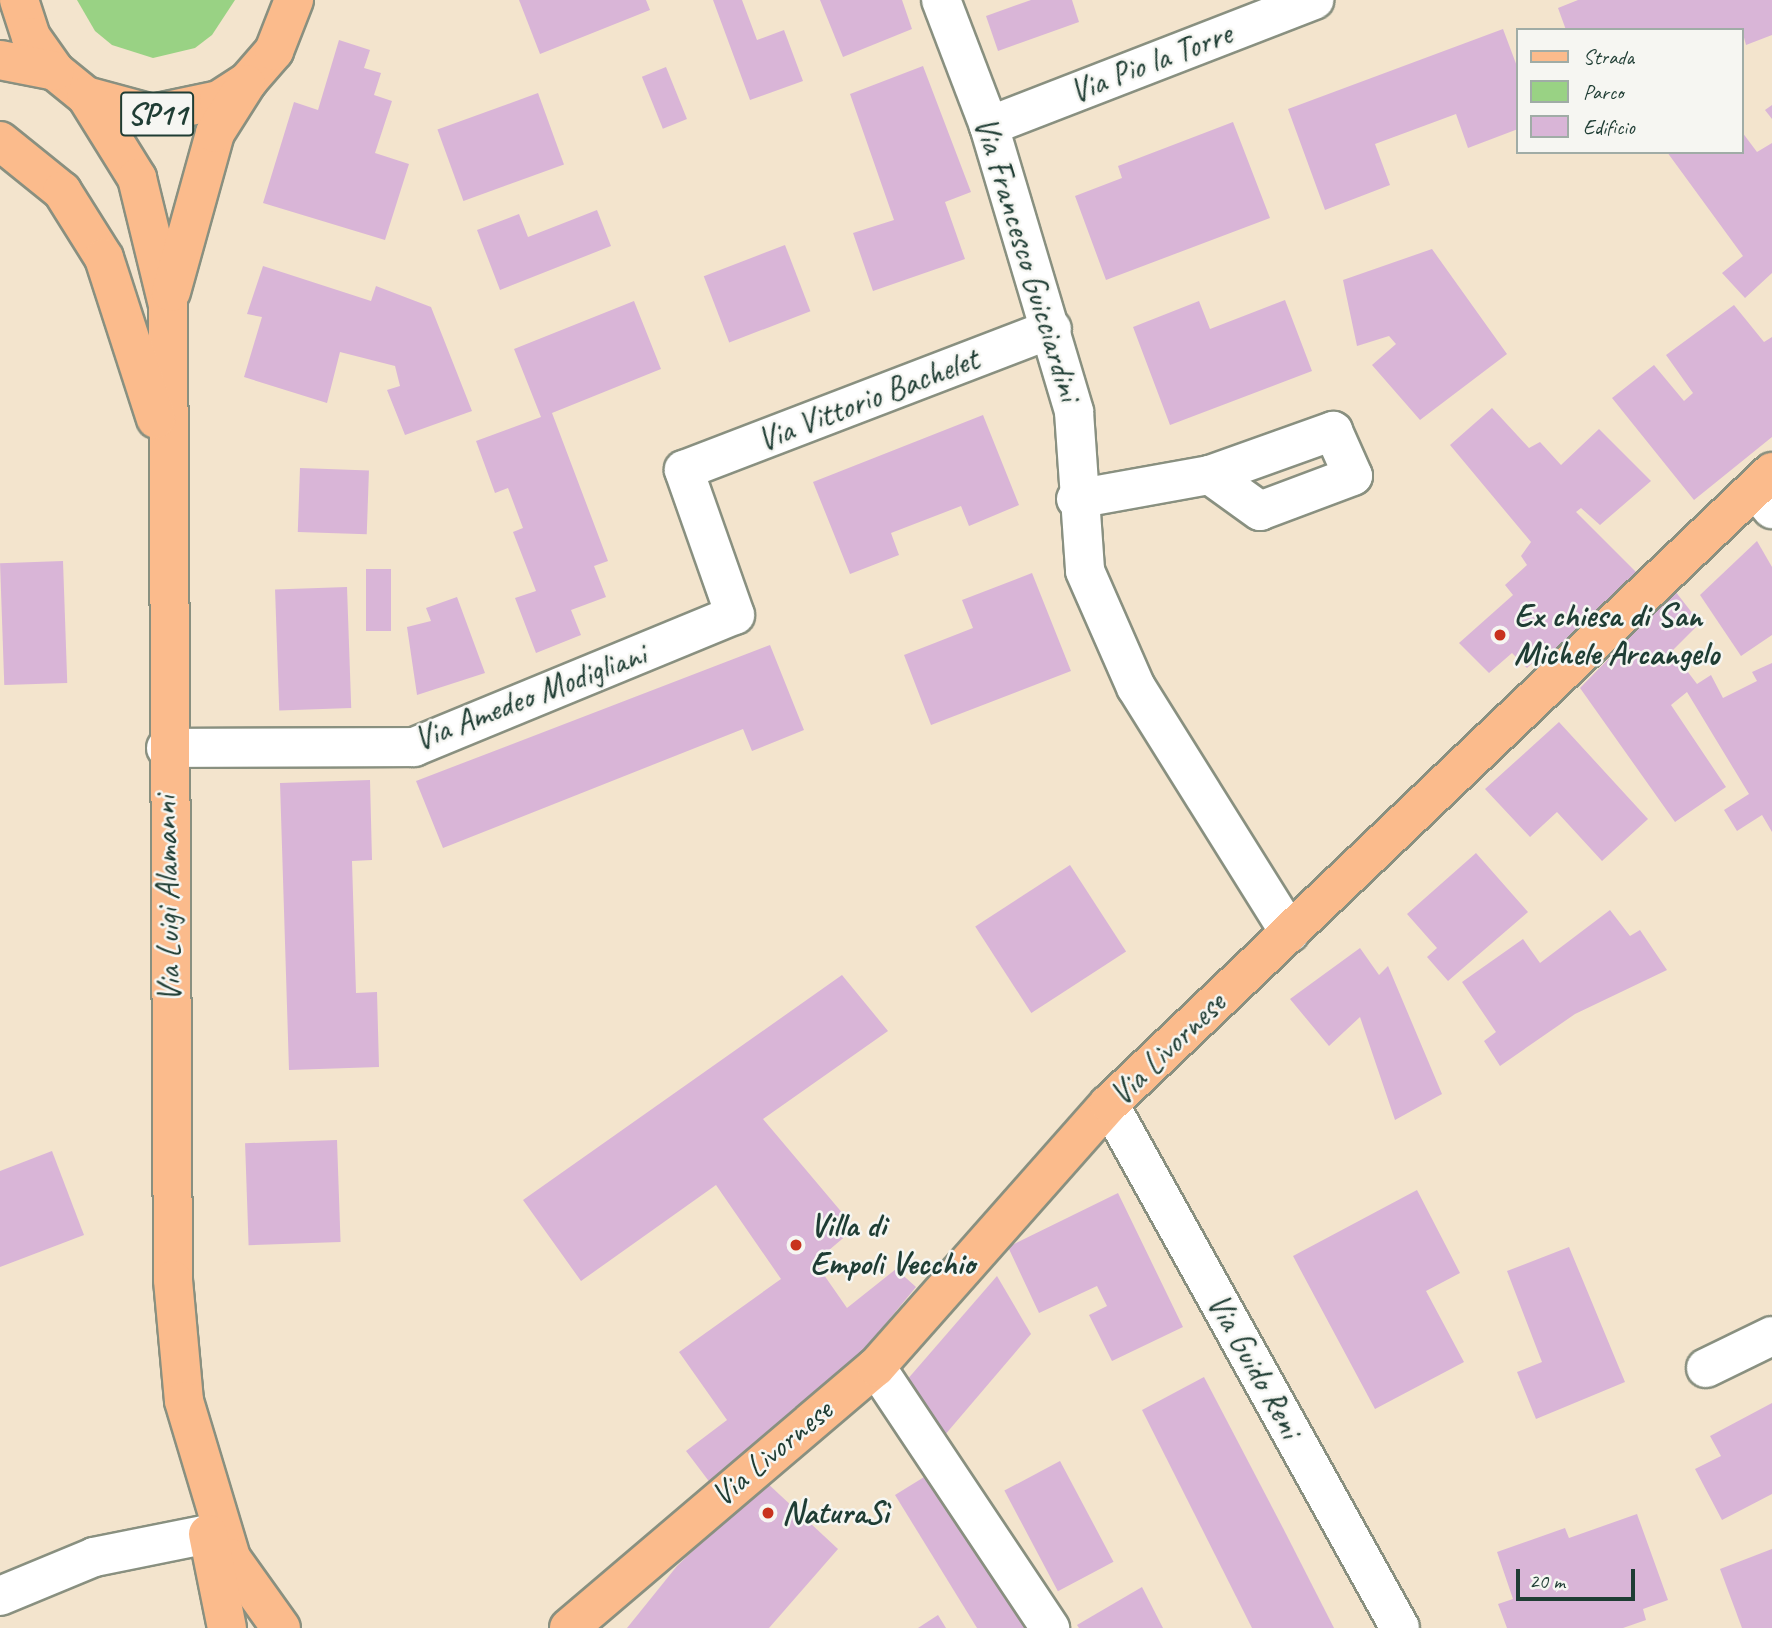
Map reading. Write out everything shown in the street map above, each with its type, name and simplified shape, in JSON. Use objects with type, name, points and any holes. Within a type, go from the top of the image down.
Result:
[{"type":"main road","name":"SP11","points":[[19,0],[31,37],[55,71],[86,96],[152,114],[208,103],[248,81],[274,51],[294,0]]},
{"type":"main road","name":"SP11","points":[[0,60],[55,71]]},
{"type":"main road","name":"Via Luigi Alamanni","points":[[168,305],[215,133],[248,81]]},
{"type":"main road","name":"Via Luigi Alamanni","points":[[86,96],[137,178],[168,305],[166,748],[173,1280],[184,1401],[207,1490],[232,1558],[281,1628]]},
{"type":"main road","points":[[0,141],[62,191],[104,258],[167,451]]},
{"type":"main road","name":"Via Livornese","points":[[569,1628],[876,1367],[1109,1104],[1767,490]]},
{"type":"main road","name":"Via Luigi Alamanni","points":[[207,1490],[208,1534],[227,1628]]},
{"type":"street","name":"Via Francesco Guicciardini","points":[[941,0],[989,126],[1052,329],[1073,412],[1076,499],[1085,571],[1136,687],[1290,933]]},
{"type":"street","name":"Via Pio la Torre","points":[[989,126],[1314,0]]},
{"type":"street","name":"Via Vittorio Bachelet","points":[[684,471],[1052,329]]},
{"type":"street","name":"Via Amedeo Modigliani","points":[[166,748],[414,747],[735,615],[684,471]]},
{"type":"street","points":[[1076,499],[1210,475]]},
{"type":"street","name":"Via Guido Reni","points":[[1109,1104],[1400,1628]]},
{"type":"street","points":[[1706,1368],[1772,1336]]},
{"type":"street","points":[[876,1367],[1050,1628]]},
{"type":"street","points":[[0,1596],[94,1558],[208,1534]]},
{"type":"green space","points":[[77,0],[235,0],[212,35],[195,48],[153,58],[112,45],[95,31]]},
{"type":"building","points":[[519,0],[646,0],[650,10],[540,54]]},
{"type":"building","points":[[713,0],[742,0],[757,40],[784,30],[803,81],[750,100]]},
{"type":"building","points":[[820,0],[902,0],[912,29],[843,57]]},
{"type":"building","points":[[1031,0],[1072,0],[1079,22],[998,51],[986,16]]},
{"type":"building","points":[[1578,0],[1772,0],[1772,35],[1746,45],[1744,28],[1565,28],[1558,8]]},
{"type":"building","points":[[1503,29],[1516,64],[1516,130],[1468,148],[1456,114],[1375,144],[1390,185],[1325,210],[1288,109]]},
{"type":"building","points":[[339,40],[370,50],[364,68],[381,73],[374,95],[392,101],[375,153],[409,164],[385,240],[263,203],[294,102],[318,110]]},
{"type":"building","points":[[923,66],[971,192],[945,202],[965,259],[873,291],[853,233],[894,220],[850,94]]},
{"type":"building","points":[[666,67],[687,119],[663,129],[642,77]]},
{"type":"building","points":[[538,93],[564,164],[463,201],[437,130]]},
{"type":"building","points":[[1772,105],[1772,119],[1765,110]]},
{"type":"building","points":[[1233,122],[1270,218],[1106,280],[1075,196],[1122,178],[1118,166]]},
{"type":"building","points":[[1744,135],[1757,152],[1772,143],[1772,273],[1745,298],[1722,273],[1743,256],[1668,154],[1744,154]]},
{"type":"building","points":[[597,210],[611,246],[500,290],[477,230],[519,214],[528,237]]},
{"type":"building","points":[[785,245],[810,311],[729,342],[704,276]]},
{"type":"building","points":[[1432,249],[1507,354],[1420,420],[1372,365],[1396,344],[1389,336],[1357,346],[1343,280]]},
{"type":"building","points":[[263,266],[371,301],[376,286],[431,307],[472,411],[405,435],[387,390],[400,386],[395,366],[340,352],[327,403],[244,377],[262,317],[247,314]]},
{"type":"building","points":[[1285,300],[1312,371],[1170,425],[1133,327],[1199,301],[1210,329]]},
{"type":"building","points":[[634,301],[661,369],[552,413],[608,561],[594,566],[606,597],[571,610],[581,635],[536,653],[515,598],[536,591],[513,532],[523,528],[508,488],[495,493],[476,441],[541,417],[514,349]]},
{"type":"building","points":[[1734,305],[1764,342],[1772,337],[1772,437],[1694,500],[1612,398],[1654,365],[1684,401],[1693,393],[1666,355]]},
{"type":"building","points":[[1492,408],[1529,448],[1540,442],[1561,465],[1599,429],[1651,481],[1600,525],[1581,508],[1576,512],[1637,573],[1555,651],[1549,647],[1527,668],[1512,653],[1489,673],[1459,643],[1513,595],[1505,585],[1527,565],[1521,556],[1531,542],[1450,445]]},
{"type":"building","points":[[983,415],[1019,505],[969,526],[961,506],[891,533],[899,555],[850,574],[813,482]]},
{"type":"building","points":[[300,468],[369,470],[367,534],[298,532]]},
{"type":"building","points":[[1757,541],[1772,567],[1772,635],[1741,656],[1700,595]]},
{"type":"building","points":[[63,561],[67,683],[4,685],[0,563]]},
{"type":"building","points":[[366,569],[391,569],[391,631],[366,631]]},
{"type":"building","points":[[1032,573],[1071,671],[931,725],[904,655],[973,628],[962,600]]},
{"type":"building","points":[[347,587],[351,708],[279,710],[275,590]]},
{"type":"building","points":[[1675,591],[1700,623],[1672,651],[1697,684],[1711,675],[1723,698],[1757,681],[1752,672],[1772,663],[1772,832],[1762,815],[1737,831],[1724,810],[1749,794],[1687,692],[1671,705],[1726,787],[1675,822],[1580,688]]},
{"type":"building","points":[[457,597],[485,673],[417,695],[407,627],[431,621],[426,608]]},
{"type":"building","points":[[770,645],[804,730],[752,751],[743,729],[443,848],[416,781]]},
{"type":"building","points":[[1559,722],[1648,819],[1602,861],[1557,812],[1530,837],[1485,789]]},
{"type":"building","points":[[370,780],[372,860],[352,861],[356,993],[377,992],[379,1067],[289,1070],[280,783]]},
{"type":"building","points":[[1476,853],[1528,912],[1448,981],[1427,957],[1437,948],[1407,914]]},
{"type":"building","points":[[1070,865],[1126,951],[1031,1013],[975,927]]},
{"type":"building","points":[[1610,910],[1630,936],[1640,930],[1667,970],[1575,1014],[1500,1066],[1484,1041],[1496,1032],[1462,982],[1523,939],[1540,963]]},
{"type":"building","points":[[1360,948],[1379,975],[1388,966],[1442,1094],[1395,1120],[1360,1017],[1329,1046],[1290,999]]},
{"type":"building","name":"Villa di Empoli Vecchio","points":[[842,975],[888,1031],[763,1119],[855,1228],[815,1262],[847,1308],[896,1269],[916,1287],[853,1363],[711,1484],[686,1451],[727,1420],[679,1352],[781,1279],[716,1185],[581,1281],[523,1200]]},
{"type":"building","points":[[337,1140],[341,1242],[249,1245],[245,1143]]},
{"type":"building","points":[[52,1151],[84,1235],[0,1267],[0,1171]]},
{"type":"building","points":[[1417,1190],[1460,1273],[1426,1291],[1464,1362],[1375,1409],[1293,1256]]},
{"type":"building","points":[[1118,1193],[1183,1327],[1112,1361],[1089,1315],[1107,1306],[1097,1286],[1039,1313],[1008,1247]]},
{"type":"building","points":[[1569,1247],[1625,1382],[1536,1419],[1517,1372],[1542,1362],[1507,1271]]},
{"type":"building","points":[[997,1276],[1031,1334],[944,1436],[906,1381]]},
{"type":"building","points":[[1204,1377],[1334,1628],[1252,1628],[1142,1410]]},
{"type":"building","points":[[1772,1403],[1772,1494],[1722,1520],[1695,1469],[1721,1456],[1710,1436]]},
{"type":"building","points":[[1060,1461],[1114,1562],[1058,1591],[1004,1491]]},
{"type":"building","points":[[929,1474],[1025,1628],[977,1628],[895,1495]]},
{"type":"building","points":[[765,1481],[838,1549],[769,1628],[627,1628],[677,1566]]},
{"type":"building","points":[[1637,1514],[1668,1600],[1643,1609],[1646,1620],[1623,1628],[1507,1628],[1498,1604],[1513,1599],[1497,1552],[1565,1528],[1569,1538]]},
{"type":"building","points":[[1772,1549],[1772,1628],[1742,1628],[1720,1569]]},
{"type":"building","points":[[1142,1587],[1163,1628],[1079,1628],[1077,1625]]},
{"type":"building","points":[[938,1615],[946,1628],[918,1628]]},
{"type":"place","name":"Ex chiesa di San Michele Arcangelo","points":[[1500,635]]},
{"type":"place","name":"Villa di Empoli Vecchio","points":[[796,1245]]},
{"type":"place","name":"NaturaSì","points":[[768,1513]]}]
